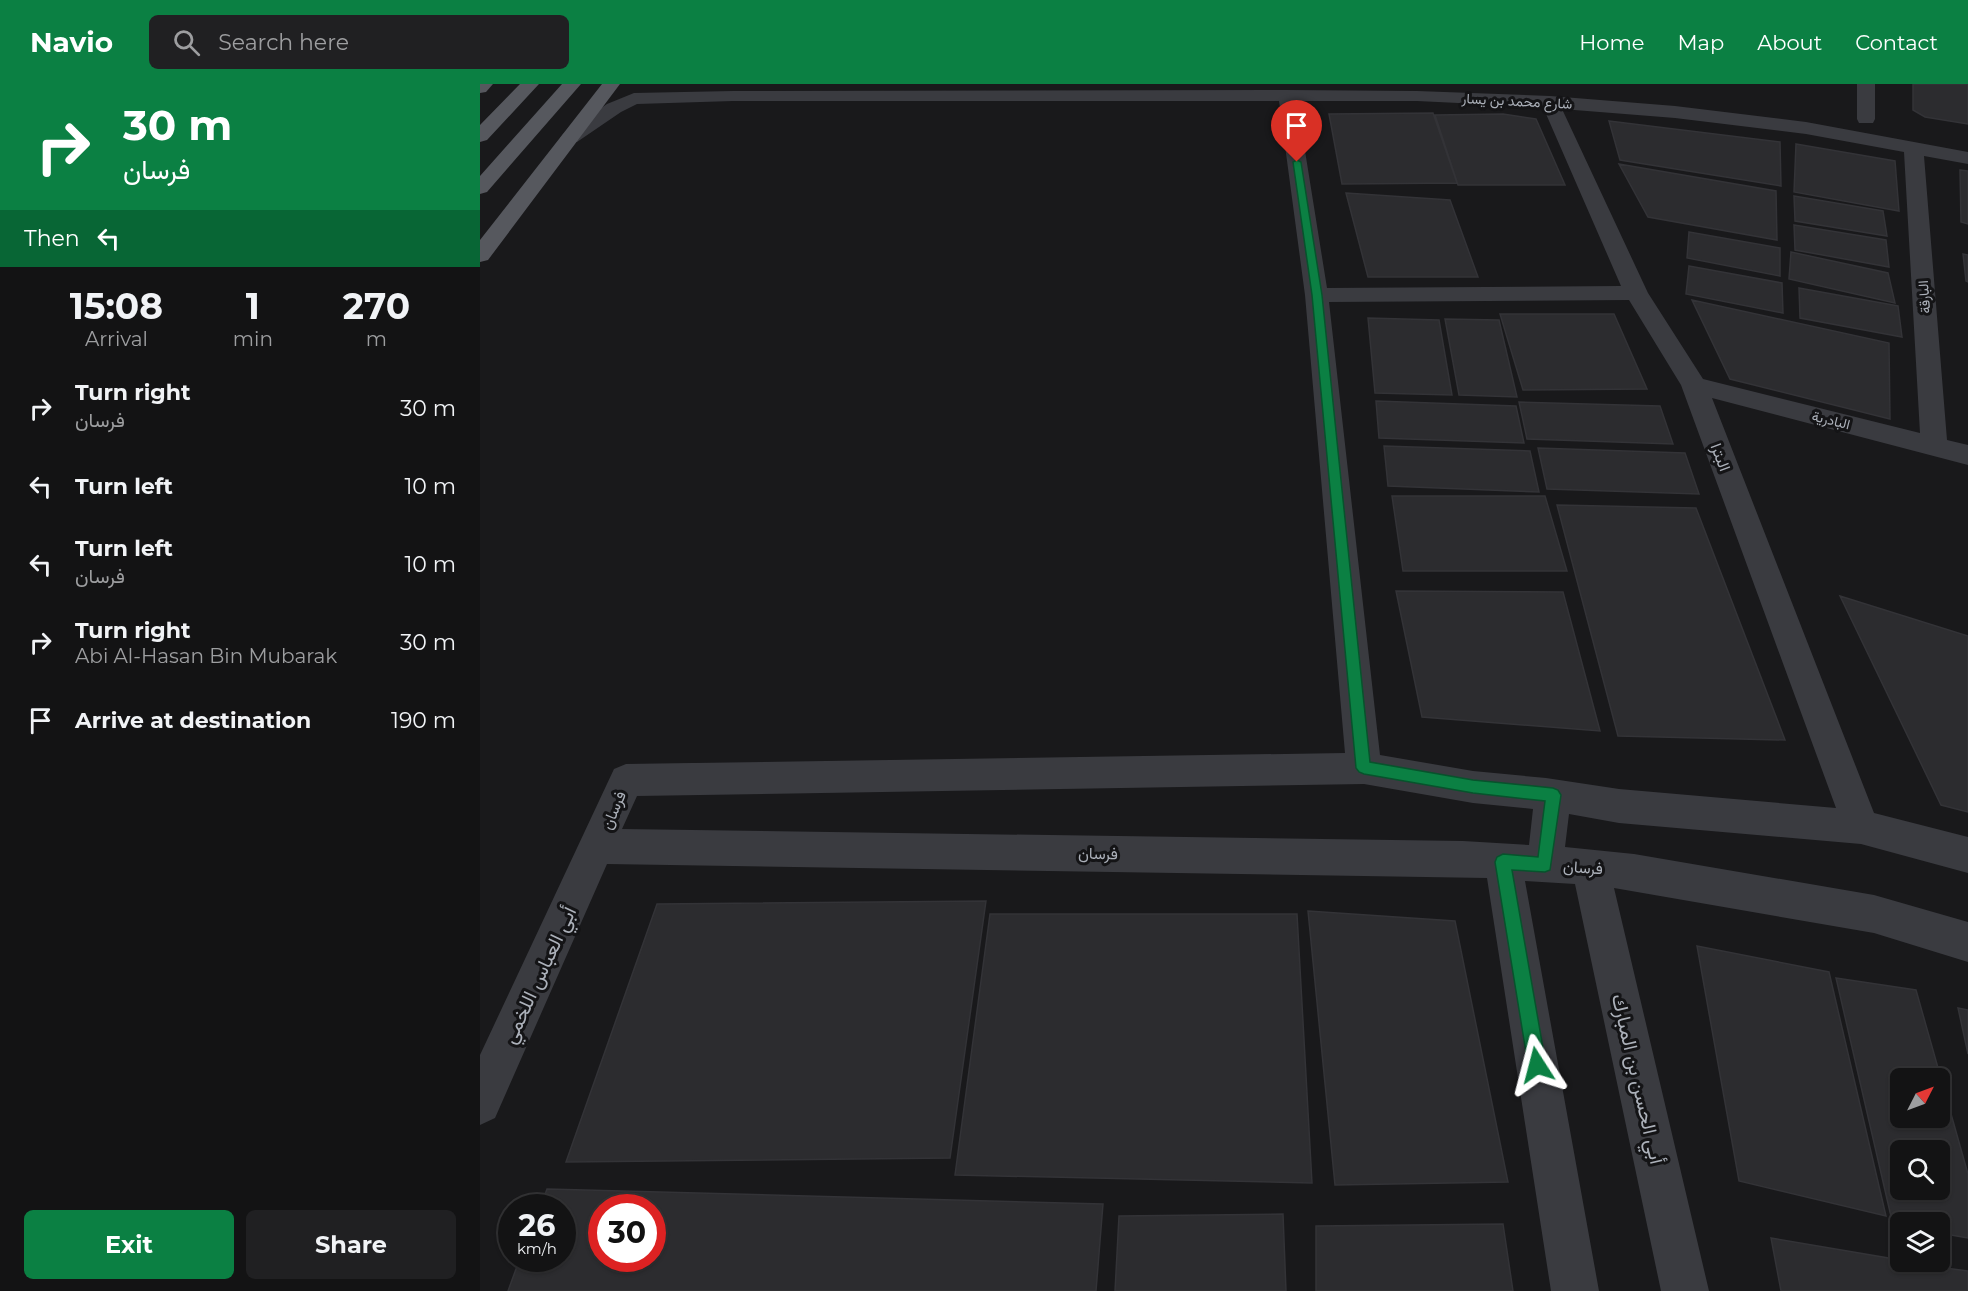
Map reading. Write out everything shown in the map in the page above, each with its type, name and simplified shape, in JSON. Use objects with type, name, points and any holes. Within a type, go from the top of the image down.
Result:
[{"type":"main road","points":[[480,88],[484,84]]},
{"type":"main road","points":[[480,136],[530,84]]},
{"type":"main road","points":[[480,188],[572,84]]},
{"type":"main road","points":[[480,255],[611,84]]},
{"type":"street","points":[[700,84],[695,91],[733,96]]},
{"type":"street","points":[[1866,84],[1866,118]]},
{"type":"street","points":[[1287,95],[1317,295],[1364,768]]},
{"type":"street","name":"شارع محمد بن يسار","points":[[570,138],[614,108],[634,99],[733,96],[1417,96],[1550,102],[1675,112],[1806,128],[1968,158]]},
{"type":"street","name":"البترا","points":[[1550,102],[1636,293],[1694,386],[1861,827]]},
{"type":"street","points":[[1844,115],[1889,123]]},
{"type":"street","name":"البارقة","points":[[1914,148],[1934,446]]},
{"type":"street","points":[[1317,295],[1636,293]]},
{"type":"street","name":"البادرية","points":[[1694,386],[1968,455]]},
{"type":"street","name":"فرسان","points":[[1968,855],[1861,827],[1619,806],[1553,795],[1473,787],[1364,768],[626,780],[598,846],[1439,858],[1590,867],[1874,914],[1968,942]]},
{"type":"street","points":[[1545,865],[1553,795]]},
{"type":"street","name":"أبي العباس اللخمي","points":[[480,1103],[598,846]]},
{"type":"street","points":[[1503,862],[1575,1291]]},
{"type":"street","name":"أبي الحسن بن المبارك","points":[[1590,867],[1685,1291]]},
{"type":"building","points":[[1913,84],[1968,84],[1968,124],[1925,117],[1913,110]]},
{"type":"building","points":[[1433,113],[1457,183],[1342,184],[1329,114]]},
{"type":"building","points":[[1503,114],[1536,119],[1565,185],[1458,185],[1435,115]]},
{"type":"building","points":[[1609,121],[1780,142],[1781,186],[1620,160]]},
{"type":"building","points":[[1796,144],[1895,161],[1899,211],[1794,192]]},
{"type":"building","points":[[1619,164],[1776,191],[1777,240],[1648,217]]},
{"type":"building","points":[[1960,170],[1968,171],[1968,224],[1961,222]]},
{"type":"building","points":[[1346,193],[1450,200],[1478,277],[1368,277]]},
{"type":"building","points":[[1794,196],[1883,211],[1887,236],[1795,221]]},
{"type":"building","points":[[1794,225],[1886,240],[1889,267],[1795,250]]},
{"type":"building","points":[[1689,232],[1780,248],[1780,276],[1687,258]]},
{"type":"building","points":[[1791,252],[1888,273],[1895,303],[1789,279]]},
{"type":"building","points":[[1963,254],[1968,255],[1968,282],[1966,281]]},
{"type":"building","points":[[1689,266],[1782,283],[1783,313],[1686,294]]},
{"type":"building","points":[[1799,288],[1898,306],[1902,337],[1800,318]]},
{"type":"building","points":[[1692,300],[1889,343],[1890,419],[1730,379]]},
{"type":"building","points":[[1500,314],[1614,314],[1647,389],[1523,390]]},
{"type":"building","points":[[1368,318],[1439,320],[1452,395],[1375,393]]},
{"type":"building","points":[[1445,319],[1499,320],[1517,397],[1459,395]]},
{"type":"building","points":[[1376,401],[1516,406],[1524,443],[1379,438]]},
{"type":"building","points":[[1519,402],[1660,406],[1673,444],[1527,439]]},
{"type":"building","points":[[1384,446],[1530,451],[1539,492],[1388,486]]},
{"type":"building","points":[[1538,448],[1685,453],[1699,494],[1547,489]]},
{"type":"building","points":[[1392,496],[1545,496],[1567,571],[1403,571]]},
{"type":"building","points":[[1557,505],[1696,508],[1785,740],[1618,736]]},
{"type":"building","points":[[1396,591],[1563,592],[1600,731],[1422,717]]},
{"type":"building","points":[[1840,596],[1968,636],[1968,812],[1941,805]]},
{"type":"building","points":[[986,901],[950,1158],[566,1162],[657,904]]},
{"type":"building","points":[[1308,911],[1455,921],[1508,1182],[1335,1185]]},
{"type":"building","points":[[990,914],[1297,914],[1312,1183],[955,1175]]},
{"type":"building","points":[[1697,946],[1829,972],[1886,1216],[1739,1181]]},
{"type":"building","points":[[1836,978],[1916,990],[1938,1068],[1890,1068],[1890,1128],[1950,1128],[1950,1110],[1968,1174],[1968,1238],[1950,1235],[1950,1212],[1890,1212]]},
{"type":"building","points":[[1958,1008],[1968,1010],[1968,1054]]},
{"type":"building","points":[[547,1189],[1103,1204],[1096,1291],[508,1291],[515,1272],[576,1272],[576,1194],[545,1194]]},
{"type":"building","points":[[1283,1214],[1286,1291],[1115,1291],[1119,1216]]},
{"type":"building","points":[[1503,1224],[1513,1291],[1316,1291],[1316,1226]]},
{"type":"building","points":[[1771,1238],[1890,1258],[1890,1272],[1950,1272],[1950,1269],[1968,1271],[1968,1291],[1781,1291]]},
{"type":"route","points":[[1297,162],[1317,295],[1364,768],[1473,787],[1553,795],[1545,865],[1503,862],[1537,1065]]}]
